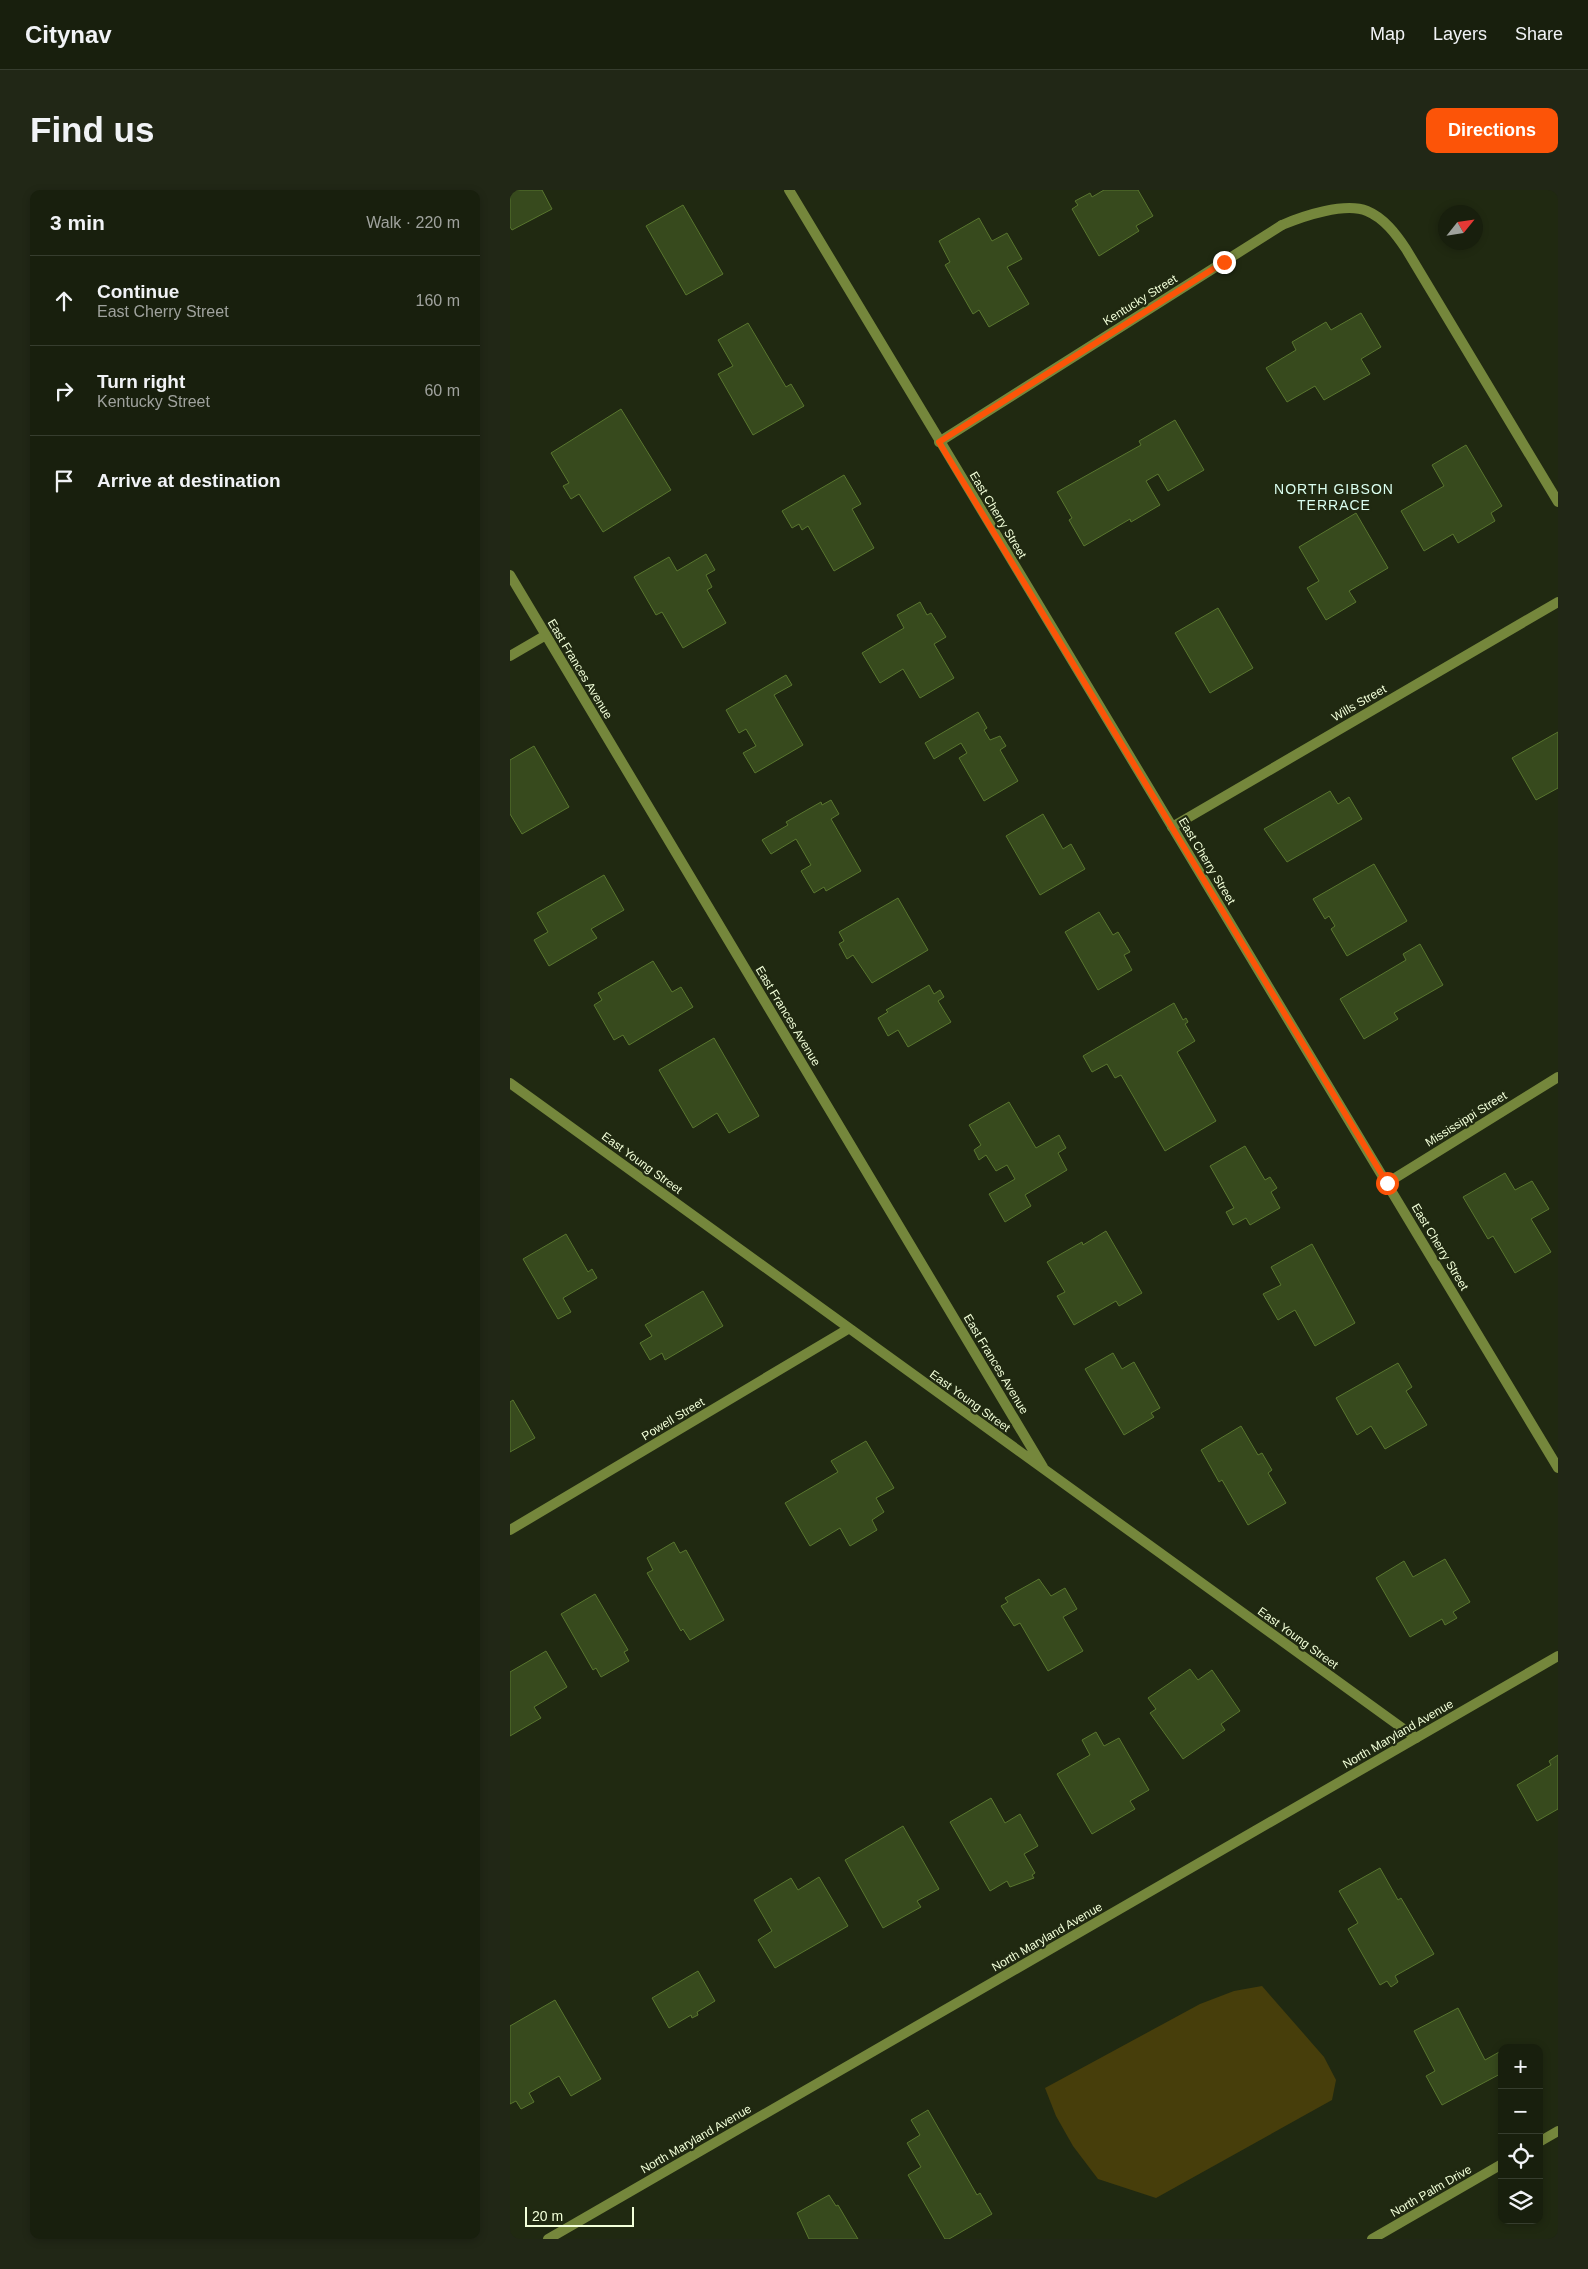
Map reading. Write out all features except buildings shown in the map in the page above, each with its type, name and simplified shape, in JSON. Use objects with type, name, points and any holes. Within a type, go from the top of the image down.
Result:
[{"type":"street","name":"East Cherry Street","points":[[789,190],[1558,1468]]},
{"type":"street","name":"Kentucky Street","points":[[939,442],[1282,225],[1301,216],[1325,211],[1366,211],[1393,231],[1406,248],[1558,502]]},
{"type":"street","name":"East Frances Avenue","points":[[510,575],[1045,1470]]},
{"type":"street","name":"Wills Street","points":[[1172,827],[1558,602]]},
{"type":"street","points":[[510,656],[546,635]]},
{"type":"street","name":"Mississippi Street","points":[[1387,1183],[1558,1077]]},
{"type":"street","name":"East Young Street","points":[[510,1083],[1416,1738]]},
{"type":"street","name":"Powell Street","points":[[510,1530],[848,1329]]},
{"type":"street","name":"North Maryland Avenue","points":[[548,2239],[1558,1656]]},
{"type":"street","points":[[1543,2140],[1558,2131]]},
{"type":"street","name":"North Palm Drive","points":[[1372,2239],[1498,2166]]},
{"type":"shaded area","points":[[1262,1986],[1324,2057],[1336,2080],[1332,2100],[1156,2198],[1098,2179],[1073,2146],[1056,2116],[1045,2088],[1200,2004],[1234,1991]]},
{"type":"district","name":"NORTH GIBSON TERRACE","points":[[1334,498]]},
{"type":"route","points":[[1224,262],[939,442],[1387,1183]]}]
